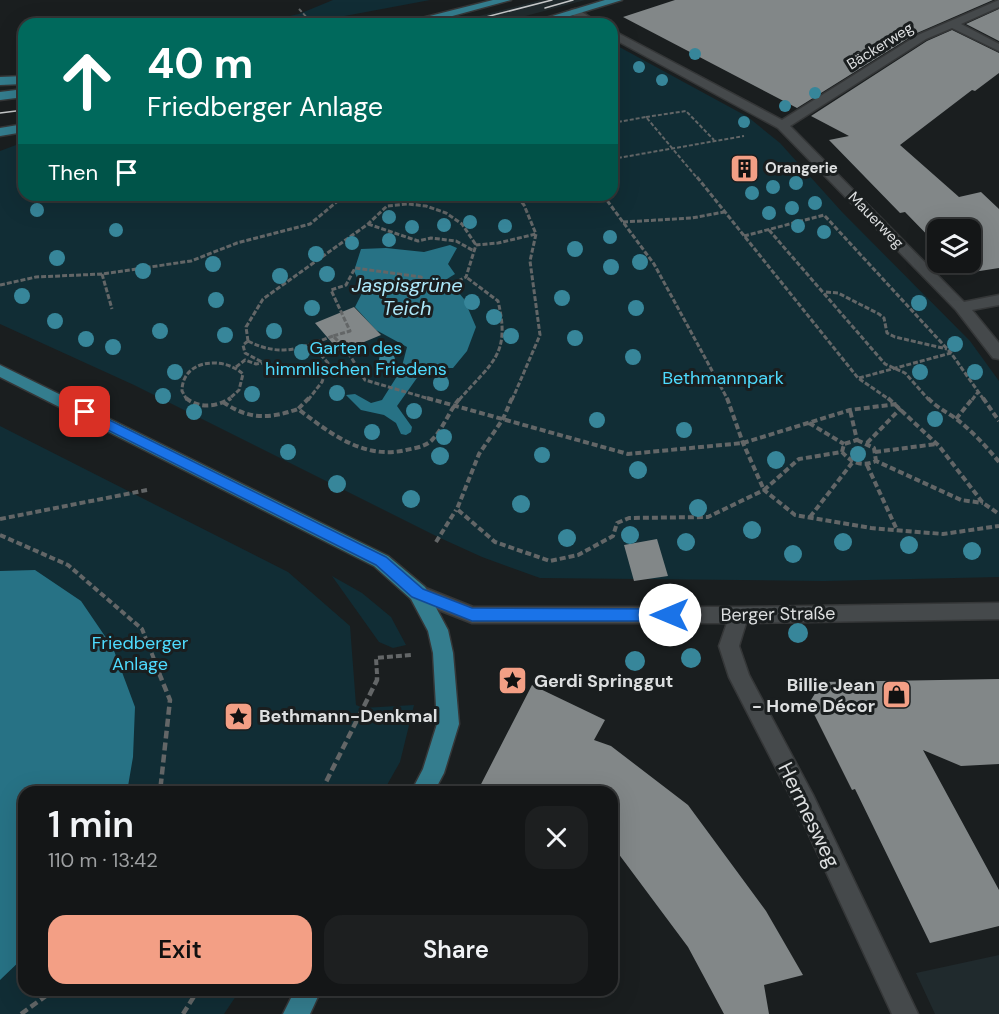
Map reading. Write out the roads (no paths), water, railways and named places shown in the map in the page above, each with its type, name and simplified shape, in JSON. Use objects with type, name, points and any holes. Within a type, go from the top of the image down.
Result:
[{"type":"main road","points":[[434,18],[506,0]]},
{"type":"main road","points":[[554,18],[616,0]]},
{"type":"main road","points":[[0,81],[18,81]]},
{"type":"main road","points":[[0,96],[18,94]]},
{"type":"main road","points":[[0,132],[18,129]]},
{"type":"main road","points":[[0,370],[381,561],[418,593],[438,630],[443,653],[448,724],[433,773],[425,786]]},
{"type":"main road","points":[[296,1014],[306,996]]},
{"type":"street","name":"Bäckerweg","points":[[782,125],[922,37],[999,3]]},
{"type":"street","points":[[575,12],[584,18]]},
{"type":"street","points":[[953,24],[999,48]]},
{"type":"street","name":"Mauerweg","points":[[618,37],[782,125],[961,307],[999,354]]},
{"type":"street","points":[[961,307],[999,300]]},
{"type":"street","name":"Berger Straße","points":[[418,593],[472,615],[739,615],[999,611]]},
{"type":"street","name":"Hermesweg","points":[[739,615],[729,646],[739,677],[805,802],[905,1014]]},
{"type":"water","name":"Jaspisgrüne Teich","points":[[450,245],[457,248],[448,264],[455,274],[447,279],[464,299],[476,327],[467,351],[453,368],[424,368],[397,406],[412,427],[411,432],[406,435],[401,434],[396,423],[384,415],[361,410],[346,395],[355,394],[371,403],[382,400],[401,370],[407,347],[376,330],[355,307],[363,291],[354,271],[361,249],[386,248],[424,252]]},
{"type":"water","points":[[35,570],[81,601],[113,648],[135,707],[133,757],[128,786],[18,786],[18,963],[0,980],[0,571]]},
{"type":"tram line","points":[[482,18],[552,0]]},
{"type":"tram line","points":[[545,8],[573,0]]},
{"type":"tram line","points":[[0,113],[18,111]]},
{"type":"place","name":"Orangerie","points":[[744,168]]},
{"type":"place","name":"Gerdi Springgut","points":[[513,681]]},
{"type":"place","name":"Billie Jean - Home Décor","points":[[896,695]]},
{"type":"place","name":"Bethmann-Denkmal","points":[[238,716]]},
{"type":"park label","name":"Garten des himmlischen Friedens","points":[[356,358]]},
{"type":"park label","name":"Bethmannpark","points":[[723,378]]},
{"type":"park label","name":"Friedberger Anlage","points":[[140,653]]}]
